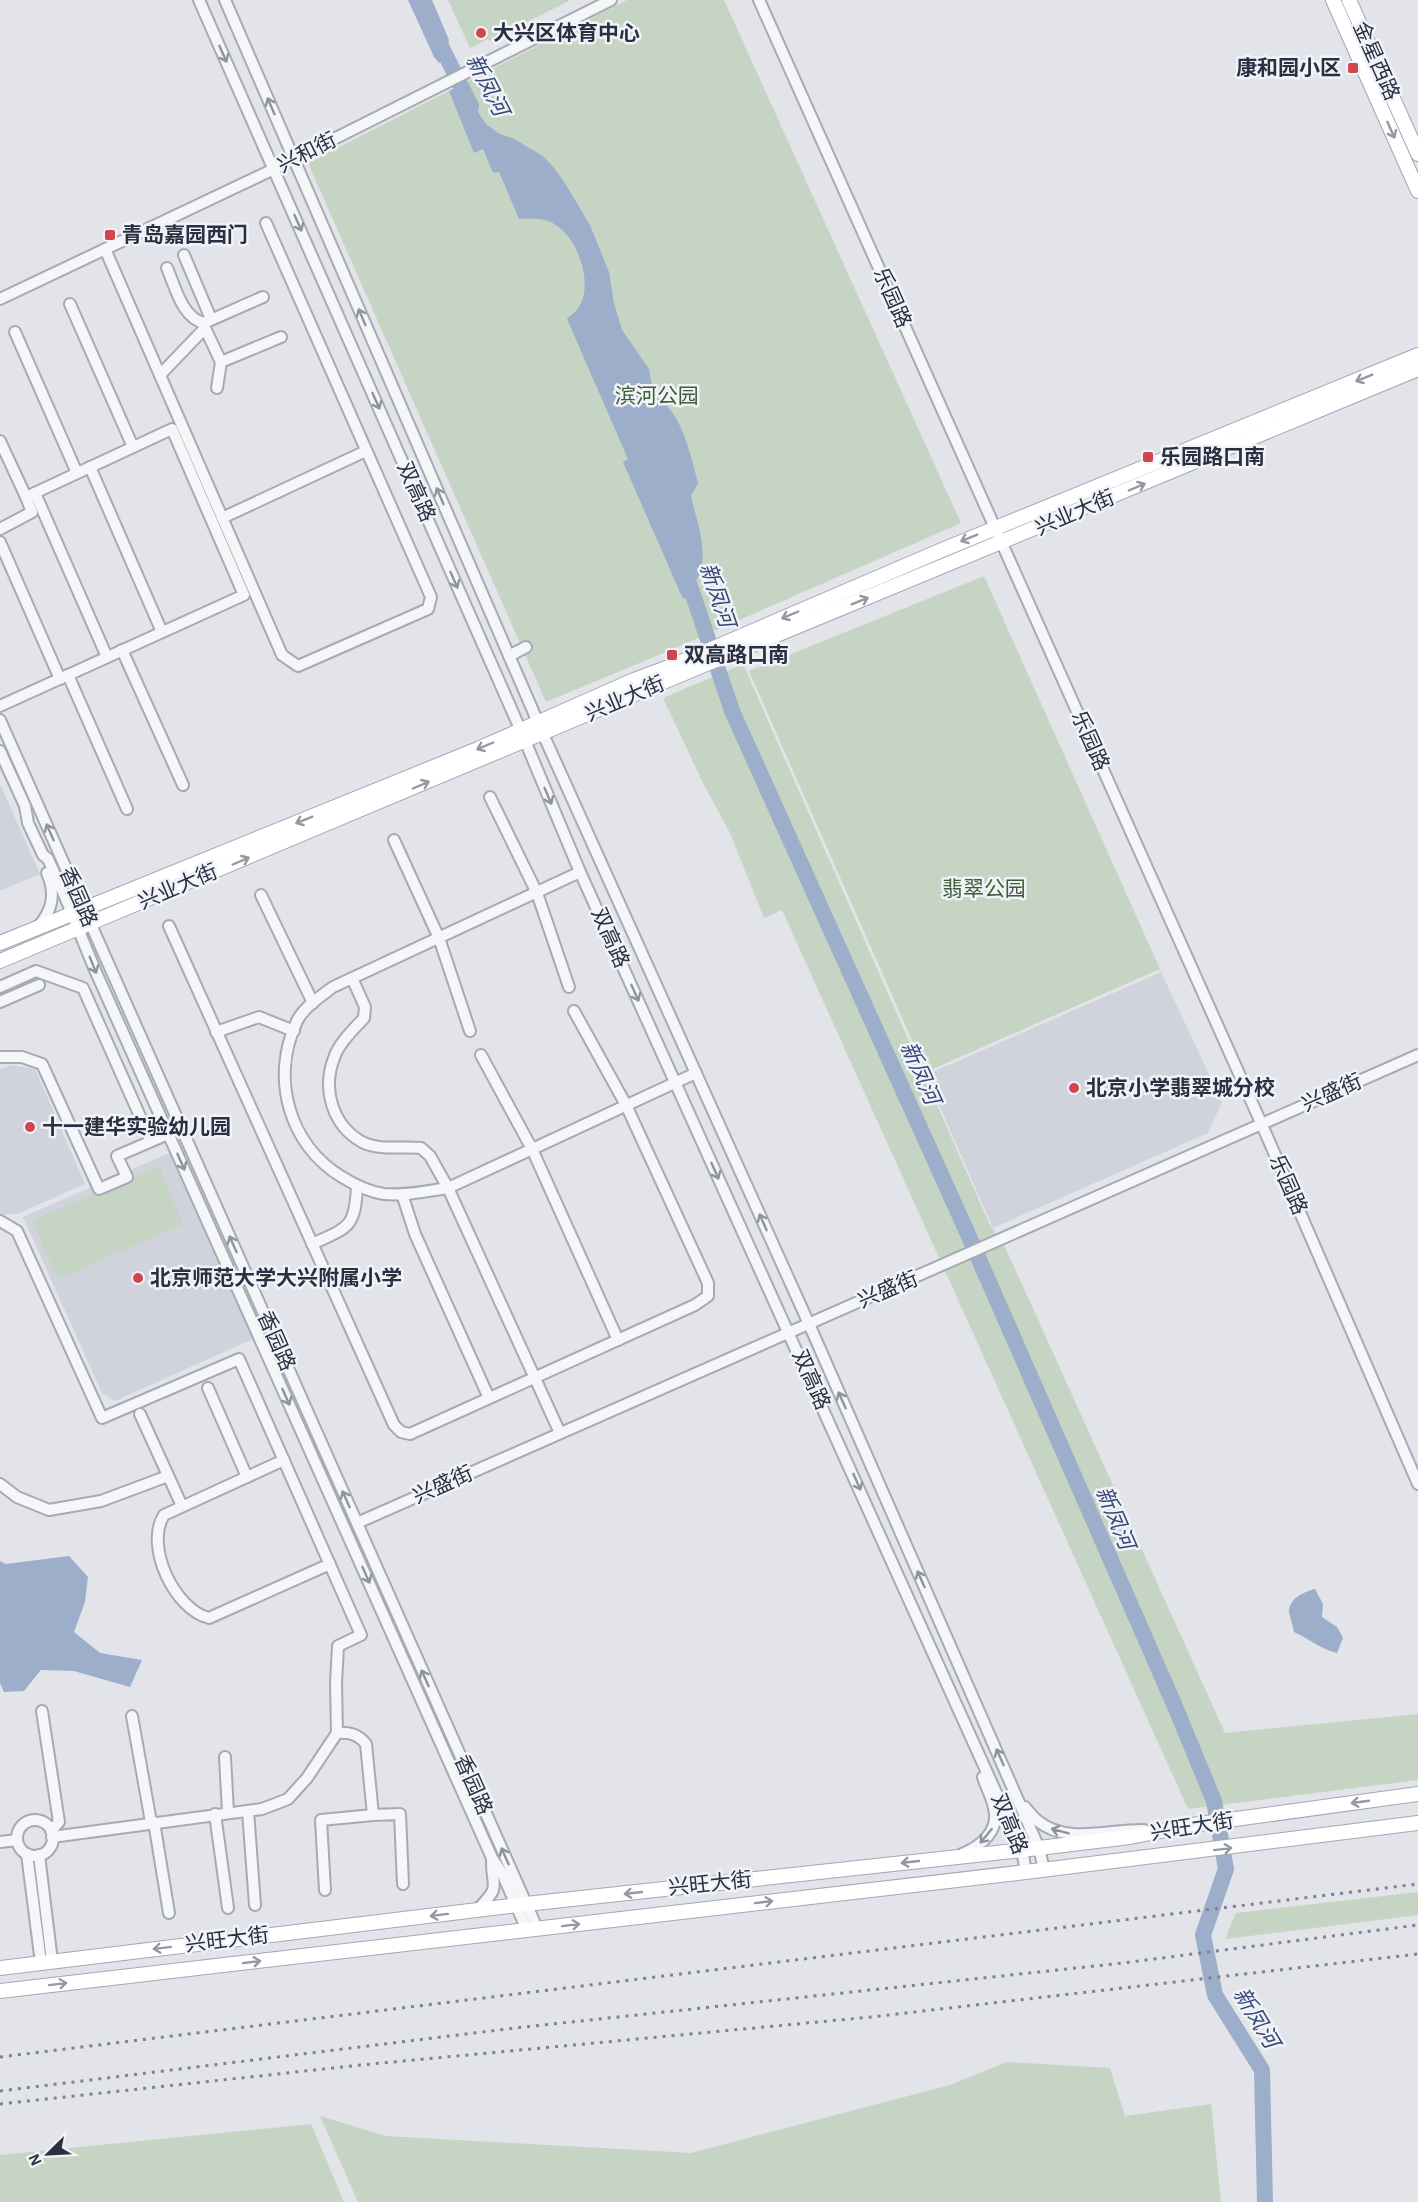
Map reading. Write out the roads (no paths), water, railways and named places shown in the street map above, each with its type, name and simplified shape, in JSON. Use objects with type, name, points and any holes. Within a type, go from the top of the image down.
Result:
[{"type":"main road","name":"金星西路","points":[[1333,0],[1418,191]]},
{"type":"main road","name":"金星西路","points":[[1349,0],[1418,154]]},
{"type":"main road","name":"兴业大街","points":[[726,650],[995,528],[1418,356]]},
{"type":"main road","name":"兴业大街","points":[[0,961],[523,736],[634,680],[688,665],[1001,543],[1418,369]]},
{"type":"main road","name":"兴业大街","points":[[0,943],[523,736]]},
{"type":"main road","name":"兴旺大街","points":[[0,1968],[477,1910],[1130,1837],[1197,1824],[1418,1794]]},
{"type":"main road","name":"兴旺大街","points":[[0,1991],[1044,1870],[1418,1823]]},
{"type":"main road","points":[[1072,1844],[1066,1849],[1064,1855],[1074,1866]]},
{"type":"main road","points":[[967,1856],[978,1867],[978,1872],[972,1878]]},
{"type":"street","name":"双高路","points":[[199,0],[523,736],[580,872],[1022,1850],[1026,1872]]},
{"type":"street","name":"双高路","points":[[225,0],[541,728],[1018,1800],[1039,1848],[1044,1870]]},
{"type":"street","name":"兴和街","points":[[0,299],[274,169],[611,0]]},
{"type":"street","name":"乐园路","points":[[759,0],[1262,1125],[1418,1484]]},
{"type":"street","points":[[105,249],[282,655],[298,666],[428,609],[431,597],[266,223]]},
{"type":"street","points":[[184,255],[221,362],[217,388]]},
{"type":"street","points":[[167,268],[187,311],[195,321],[207,323]]},
{"type":"street","points":[[160,375],[207,323],[263,297]]},
{"type":"street","points":[[70,304],[133,447]]},
{"type":"street","points":[[15,332],[77,473]]},
{"type":"street","points":[[221,362],[280,337]]},
{"type":"street","points":[[0,706],[244,595],[172,429],[30,495]]},
{"type":"street","points":[[0,441],[30,495],[107,657]]},
{"type":"street","points":[[222,518],[366,451]]},
{"type":"street","points":[[90,467],[162,632]]},
{"type":"street","points":[[0,529],[32,512],[30,495]]},
{"type":"street","points":[[0,542],[127,809]]},
{"type":"street","points":[[510,656],[526,647]]},
{"type":"street","points":[[122,650],[183,785]]},
{"type":"street","name":"香园路","points":[[0,720],[168,1134],[492,1858],[521,1905]]},
{"type":"street","name":"香园路","points":[[0,751],[25,806],[28,823],[43,855],[78,911]]},
{"type":"street","points":[[490,797],[537,893],[569,987]]},
{"type":"street","points":[[394,840],[439,938],[471,1031]]},
{"type":"street","points":[[38,928],[46,918],[53,899],[51,882],[43,863],[43,855]]},
{"type":"street","points":[[580,872],[333,987],[313,1003],[298,1019],[290,1040],[284,1080],[287,1103],[295,1126],[312,1152],[329,1169],[357,1186],[383,1194],[448,1188],[696,1073]]},
{"type":"street","points":[[261,895],[313,1003]]},
{"type":"street","name":"香园路","points":[[84,926],[357,1523],[532,1929]]},
{"type":"street","points":[[169,926],[394,1425],[401,1432],[410,1434],[695,1305],[708,1296],[708,1283],[626,1105],[574,1011]]},
{"type":"street","points":[[0,987],[36,971],[83,988],[151,1141]]},
{"type":"street","points":[[352,978],[365,1007],[364,1018],[346,1037],[334,1057],[328,1079],[330,1106],[343,1126],[363,1142],[391,1149],[421,1148],[430,1156],[448,1188],[560,1433]]},
{"type":"street","points":[[0,1002],[39,986]]},
{"type":"street","points":[[216,1032],[259,1017],[294,1031]]},
{"type":"street","points":[[481,1055],[532,1149],[618,1340]]},
{"type":"street","name":"兴盛街","points":[[357,1523],[1418,1055]]},
{"type":"street","points":[[0,1057],[22,1057],[42,1064],[99,1189],[127,1177],[117,1156],[168,1134]]},
{"type":"street","points":[[312,1244],[348,1225],[355,1212],[357,1186]]},
{"type":"street","points":[[402,1194],[415,1234],[489,1398]]},
{"type":"street","points":[[0,1221],[17,1231],[102,1418],[239,1359],[361,1635],[338,1646],[337,1732],[307,1778],[288,1799],[262,1809],[52,1834]]},
{"type":"street","points":[[208,1388],[247,1477]]},
{"type":"street","points":[[140,1414],[182,1506]]},
{"type":"street","points":[[284,1460],[164,1515],[158,1524],[157,1543],[162,1566],[173,1587],[187,1606],[199,1616],[209,1618],[330,1564]]},
{"type":"street","points":[[0,1484],[17,1497],[50,1510],[101,1501],[168,1476]]},
{"type":"street","points":[[42,1711],[59,1822],[52,1834],[49,1848],[39,1855],[22,1851],[17,1840],[22,1825],[33,1820],[44,1823],[52,1834]]},
{"type":"street","points":[[132,1716],[169,1913]]},
{"type":"street","points":[[337,1732],[360,1737],[366,1744],[374,1815]]},
{"type":"street","points":[[952,1858],[983,1842],[992,1830],[995,1820],[994,1808],[973,1742]]},
{"type":"street","points":[[225,1757],[228,1812]]},
{"type":"street","points":[[1018,1800],[1038,1821],[1060,1832],[1077,1834],[1127,1830],[1160,1831]]},
{"type":"street","points":[[248,1811],[255,1905]]},
{"type":"street","points":[[215,1814],[228,1908]]},
{"type":"street","points":[[325,1890],[321,1820],[374,1815],[400,1814],[403,1884]]},
{"type":"street","points":[[0,1842],[17,1840]]},
{"type":"street","points":[[27,1854],[46,1962]]},
{"type":"street","points":[[39,1855],[46,1962]]},
{"type":"street","points":[[477,1910],[495,1889],[492,1858]]},
{"type":"water","points":[[408,0],[432,0],[449,40],[445,60],[439,63],[434,57]]},
{"type":"water","points":[[465,83],[476,109],[486,124],[498,133],[514,139],[543,156],[566,185],[590,225],[609,272],[614,303],[622,330],[649,369],[654,397],[671,411],[684,434],[698,483],[691,496],[700,530],[703,553],[699,575],[693,585],[696,593],[683,599],[623,462],[628,459],[567,319],[579,306],[584,291],[583,270],[576,249],[564,231],[551,222],[519,219],[499,172],[493,173],[483,149],[474,153],[449,91]]},
{"type":"water","points":[[69,1556],[88,1577],[85,1602],[74,1632],[100,1653],[142,1660],[130,1687],[74,1671],[41,1670],[24,1691],[4,1692],[0,1683],[0,1561],[6,1564]]},
{"type":"water","points":[[1315,1589],[1323,1604],[1322,1617],[1337,1627],[1343,1638],[1337,1653],[1294,1632],[1290,1607],[1294,1599]]},
{"type":"waterway","name":"新凤河","points":[[418,0],[471,106]]},
{"type":"waterway","name":"新凤河","points":[[686,574],[732,711],[967,1232],[1174,1704],[1214,1801],[1226,1869],[1203,1935],[1215,1995],[1262,2070],[1265,2202]]},
{"type":"railway","points":[[0,2057],[1418,1884]]},
{"type":"railway","points":[[0,2091],[515,2028],[1123,1963],[1418,1925]]},
{"type":"railway","points":[[0,2104],[361,2065],[871,2017],[1418,1954]]},
{"type":"place","name":"大兴区体育中心","points":[[481,33]]},
{"type":"place","name":"康和园小区","points":[[1353,68]]},
{"type":"place","name":"青岛嘉园西门","points":[[110,235]]},
{"type":"place","name":"乐园路口南","points":[[1148,457]]},
{"type":"place","name":"双高路口南","points":[[672,655]]},
{"type":"place","name":"北京小学翡翠城分校","points":[[1074,1088]]},
{"type":"place","name":"十一建华实验幼儿园","points":[[30,1127]]},
{"type":"place","name":"北京师范大学大兴附属小学","points":[[138,1278]]},
{"type":"park label","name":"滨河公园","points":[[657,396]]},
{"type":"park label","name":"翡翠公园","points":[[984,889]]}]
